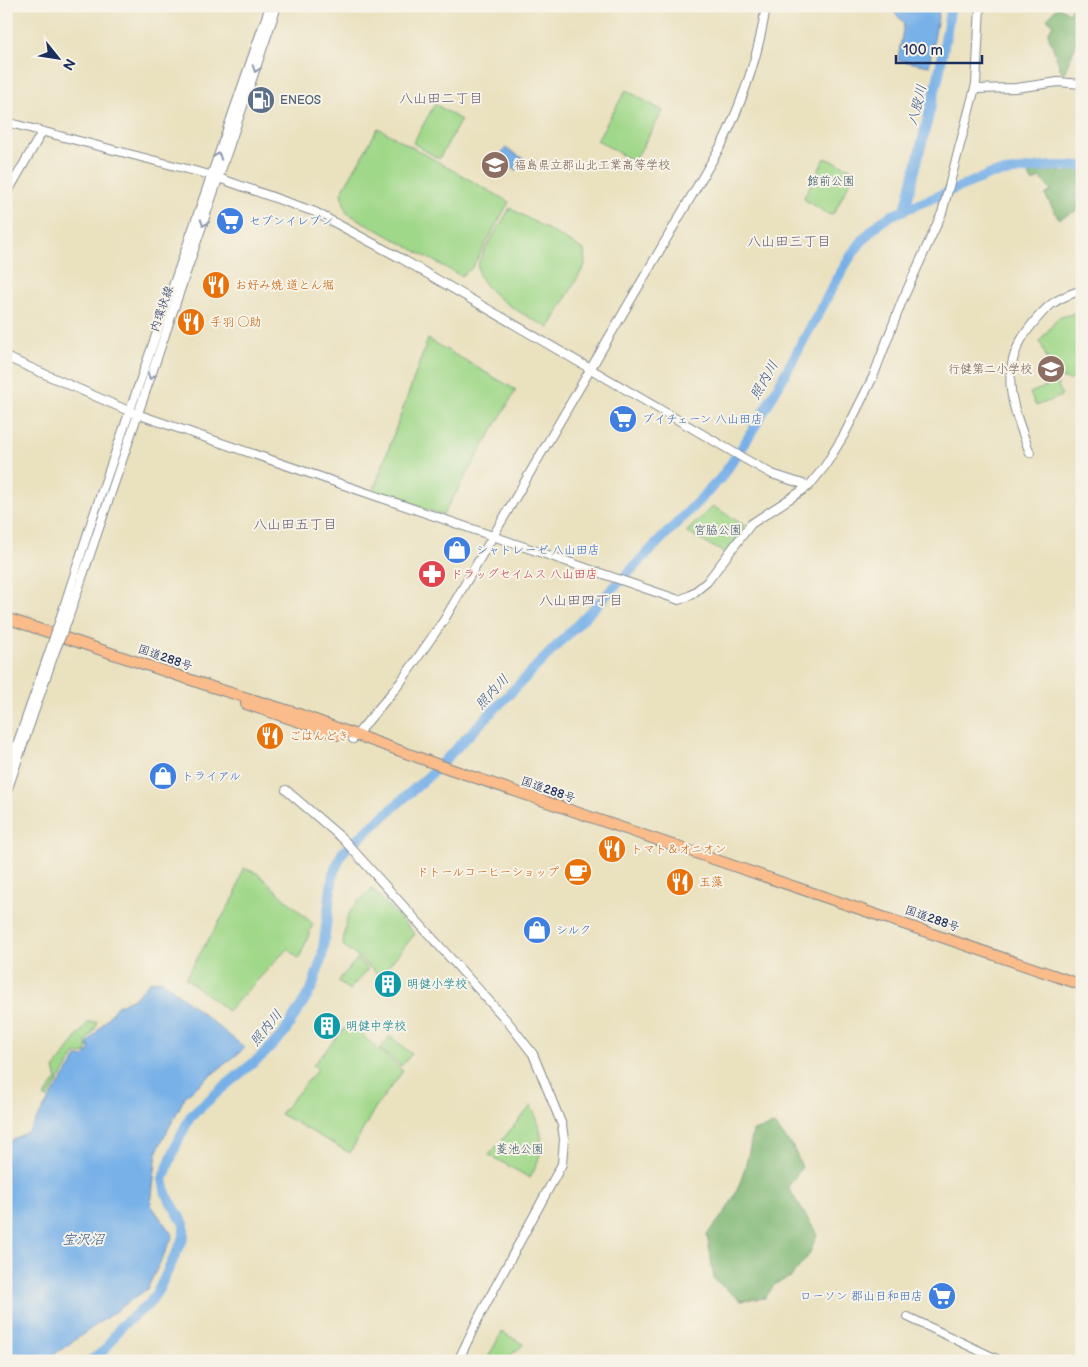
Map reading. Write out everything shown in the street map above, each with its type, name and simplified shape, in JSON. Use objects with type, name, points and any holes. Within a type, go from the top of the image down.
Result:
[{"type":"highway","name":"国道288号","points":[[6,618],[355,737],[449,772],[952,939],[1082,987]]},
{"type":"highway","name":"国道288号","points":[[6,622],[355,737]]},
{"type":"street","points":[[6,794],[52,652],[134,413],[210,175],[270,6]]},
{"type":"street","name":"内環状線","points":[[134,413],[220,178],[277,6]]},
{"type":"street","points":[[355,737],[420,656],[444,620],[732,122],[754,66],[766,6]]},
{"type":"street","points":[[6,356],[134,413],[492,538],[679,600],[691,595],[707,582],[751,524],[809,486],[835,450],[873,377],[902,300],[942,213],[974,89],[978,67],[980,6]]},
{"type":"street","points":[[974,89],[1016,88],[1058,82],[1082,84]]},
{"type":"street","points":[[6,122],[210,175],[315,212],[342,225],[728,450],[772,474],[809,486]]},
{"type":"street","points":[[6,195],[42,132]]},
{"type":"street","points":[[1030,453],[1010,390],[1010,367],[1026,332],[1048,305],[1063,296],[1082,290]]},
{"type":"street","points":[[6,776],[52,652]]},
{"type":"street","points":[[286,790],[345,842],[508,1022],[530,1049],[562,1125],[564,1139],[562,1164],[479,1317],[458,1361]]},
{"type":"street","points":[[908,1317],[1001,1361]]},
{"type":"green space","points":[[1058,6],[1069,13],[1072,6],[1082,6],[1082,29],[1063,76],[1048,34],[1053,24],[1047,19]]},
{"type":"green space","points":[[626,90],[663,111],[634,162],[597,140]]},
{"type":"green space","points":[[435,104],[461,120],[439,159],[413,143]]},
{"type":"green space","points":[[378,128],[509,202],[472,268],[461,276],[347,213],[341,193]]},
{"type":"green space","name":"館前公園","points":[[825,158],[853,169],[854,174],[834,213],[830,215],[805,200],[804,197]]},
{"type":"green space","points":[[1082,161],[1082,208],[1059,219],[1045,195],[1051,191],[1041,178],[1032,182],[1028,173],[1050,168],[1065,173]]},
{"type":"green space","points":[[510,208],[584,250],[585,265],[549,328],[503,301],[483,282],[478,272],[482,255]]},
{"type":"green space","points":[[1082,311],[1082,375],[1070,380],[1054,377],[1040,341],[1058,318]]},
{"type":"green space","points":[[428,339],[516,390],[443,515],[373,492]]},
{"type":"green space","points":[[1057,382],[1062,396],[1036,406],[1030,393]]},
{"type":"green space","name":"宮脇公園","points":[[713,506],[745,526],[726,554],[687,531]]},
{"type":"green space","points":[[243,868],[257,873],[313,924],[299,959],[288,948],[228,1011],[185,978],[235,896]]},
{"type":"green space","points":[[372,889],[415,934],[380,976],[343,945],[345,926],[350,913],[358,902]]},
{"type":"green space","points":[[357,959],[368,969],[349,990],[338,981]]},
{"type":"green space","points":[[88,1022],[97,1022],[96,1027],[86,1042],[88,1046],[86,1053],[75,1055],[48,1098],[44,1097],[57,1079],[54,1069]]},
{"type":"green space","points":[[344,1029],[360,1033],[403,1071],[375,1108],[350,1153],[280,1114],[318,1069],[313,1065]]},
{"type":"green space","points":[[390,1036],[412,1054],[401,1066],[380,1049]]},
{"type":"green space","name":"菱池公園","points":[[531,1106],[541,1134],[541,1151],[530,1178],[489,1155]]},
{"type":"green space","points":[[774,1125],[793,1147],[802,1167],[788,1187],[817,1234],[809,1255],[791,1277],[775,1284],[765,1298],[741,1301],[714,1279],[707,1234],[726,1210],[739,1186],[747,1161],[753,1131]]},
{"type":"green space","points":[[502,1332],[523,1344],[522,1346],[508,1357],[510,1361],[486,1361]]},
{"type":"water","points":[[889,6],[940,6],[929,66],[898,60],[904,23]]},
{"type":"water","points":[[505,148],[524,159],[517,170],[499,159]]},
{"type":"water","name":"宝沢沼","points":[[161,980],[245,1048],[186,1095],[157,1151],[151,1205],[173,1236],[147,1289],[45,1361],[6,1361],[6,1143],[29,1131],[77,1057],[84,1057],[90,1050],[88,1043],[117,1006],[136,997],[149,982]]},
{"type":"waterway","name":"八股川","points":[[905,210],[939,74],[951,6]]},
{"type":"waterway","name":"照内川","points":[[90,1361],[105,1350],[121,1326],[149,1304],[159,1289],[184,1237],[184,1224],[166,1194],[163,1179],[177,1143],[190,1117],[264,1054],[284,1033],[312,988],[322,957],[333,874],[342,853],[430,775],[720,479],[748,439],[850,258],[878,224],[890,216],[991,174],[1051,166],[1082,166]]},
{"type":"place","name":"ENEOS","points":[[261,100]]},
{"type":"place","name":"福島県立郡山北工業高等学校","points":[[495,165]]},
{"type":"place","name":"セブンイレブン","points":[[230,221]]},
{"type":"place","name":"お好み焼 道とん堀","points":[[216,285]]},
{"type":"place","name":"手羽 ○助","points":[[191,322]]},
{"type":"place","name":"行健第二小学校","points":[[1051,369]]},
{"type":"place","name":"ブイチェーン 八山田店","points":[[623,419]]},
{"type":"place","name":"シャトレーゼ 八山田店","points":[[457,550]]},
{"type":"place","name":"ドラッグセイムス 八山田店","points":[[432,574]]},
{"type":"place","name":"ごはんどき","points":[[270,736]]},
{"type":"place","name":"トライアル","points":[[163,776]]},
{"type":"place","name":"トマト＆オニオン","points":[[612,849]]},
{"type":"place","name":"ドトールコーヒーショップ","points":[[578,872]]},
{"type":"place","name":"玉藻","points":[[680,882]]},
{"type":"place","name":"シルク","points":[[537,930]]},
{"type":"place","name":"明健小学校","points":[[388,984]]},
{"type":"place","name":"明健中学校","points":[[327,1026]]},
{"type":"place","name":"ローソン 郡山日和田店","points":[[942,1296]]},
{"type":"district","name":"八山田二丁目","points":[[441,98]]},
{"type":"district","name":"八山田三丁目","points":[[789,241]]},
{"type":"district","name":"八山田五丁目","points":[[295,524]]},
{"type":"district","name":"八山田四丁目","points":[[581,600]]}]
